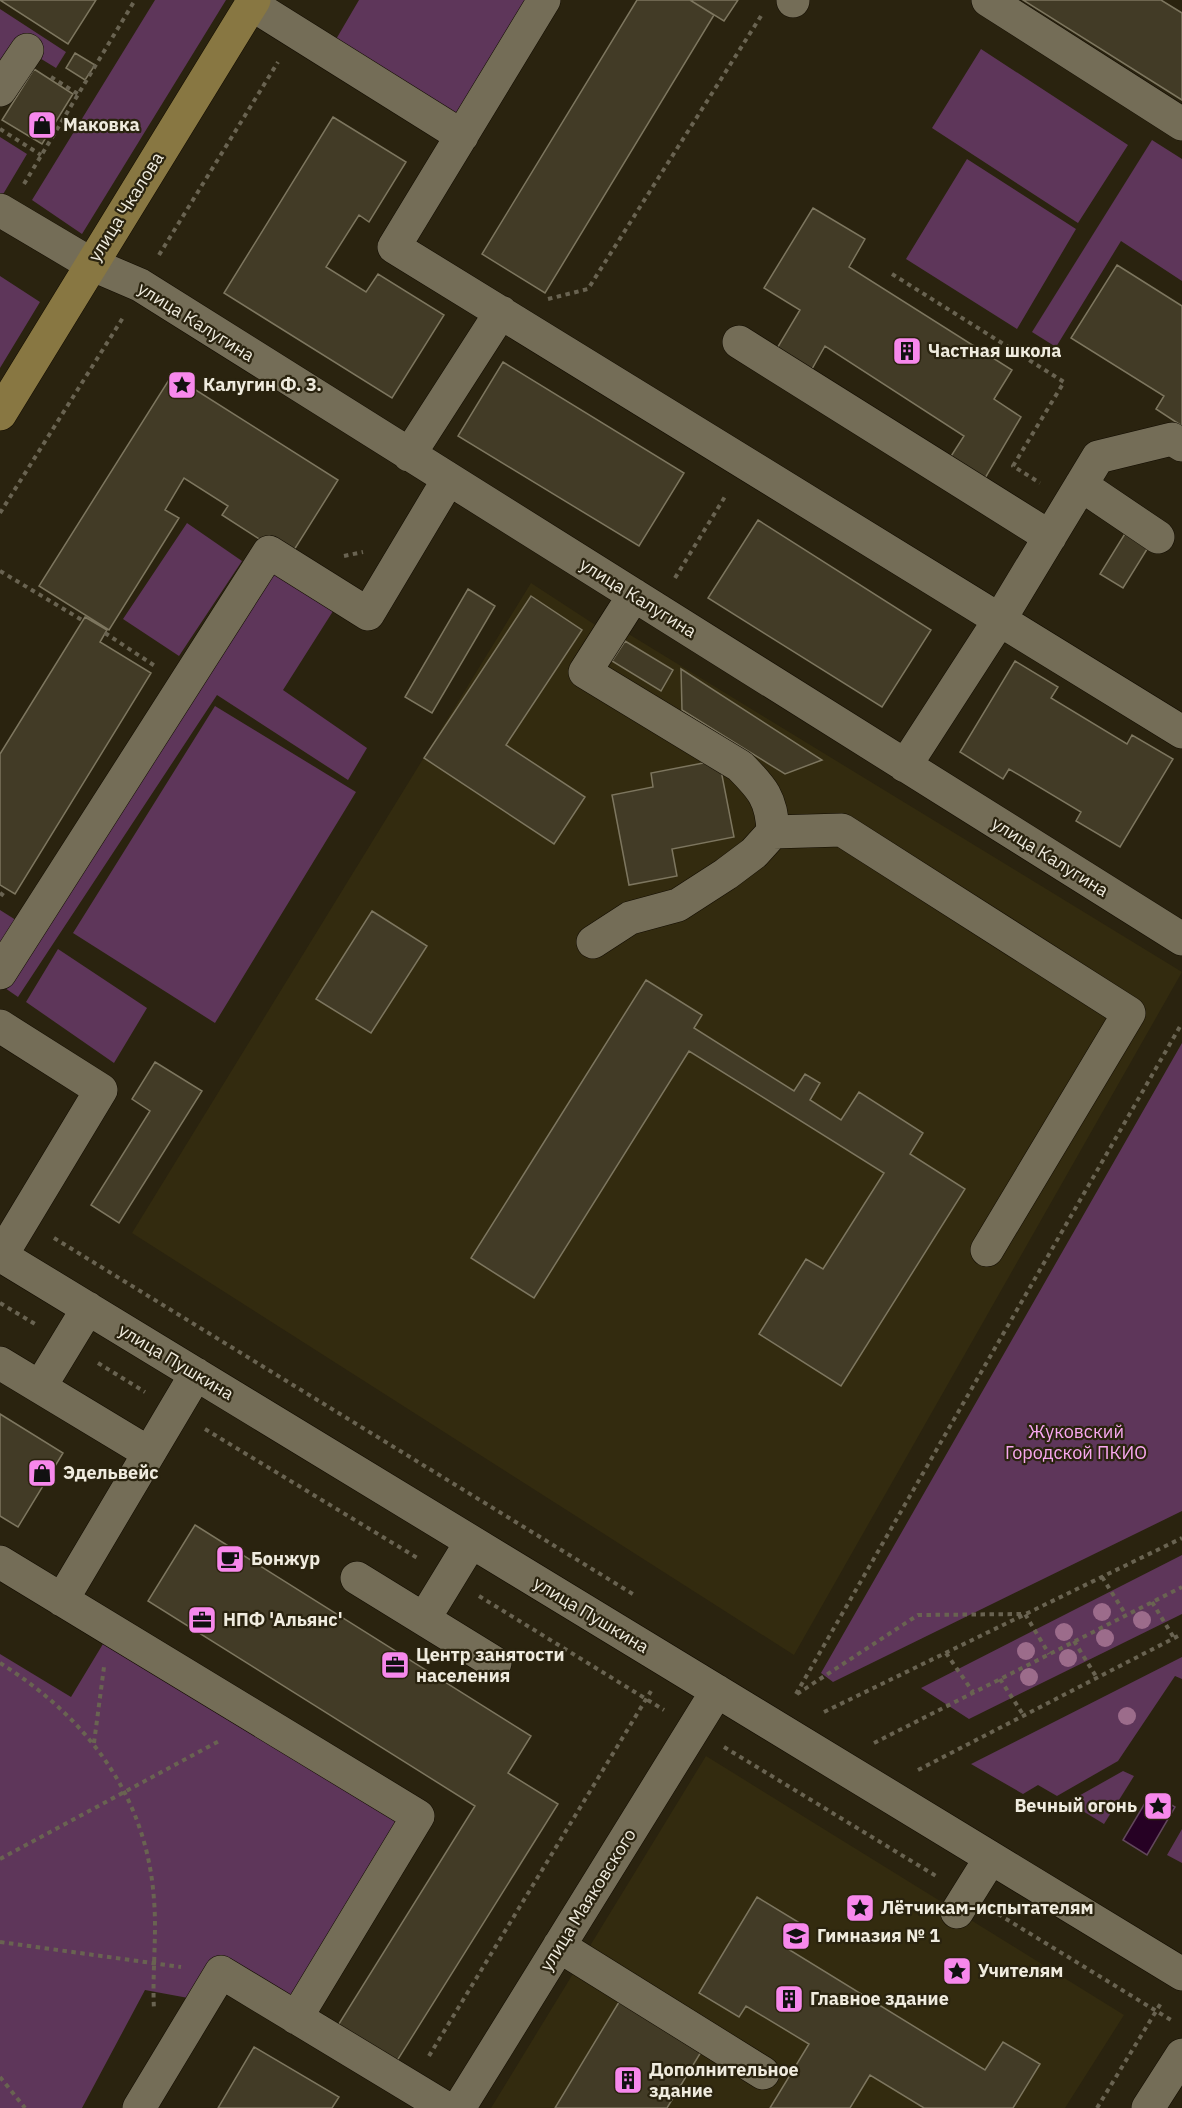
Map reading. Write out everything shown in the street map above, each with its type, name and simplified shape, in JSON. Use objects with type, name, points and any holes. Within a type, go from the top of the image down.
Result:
[{"type":"main road","name":"улица Чкалова","points":[[0,414],[252,2]]},
{"type":"street","points":[[544,0],[394,247],[1182,732]]},
{"type":"street","points":[[988,0],[1182,124]]},
{"type":"street","points":[[252,2],[462,136]]},
{"type":"street","points":[[0,90],[27,50]]},
{"type":"street","name":"улица Калугина","points":[[3,212],[91,264],[140,285],[1182,939]]},
{"type":"street","points":[[410,456],[501,312]]},
{"type":"street","points":[[739,342],[1050,537]]},
{"type":"street","points":[[906,766],[1000,619],[1098,457],[1172,439],[1182,445]]},
{"type":"street","points":[[0,973],[186,686],[269,552],[368,614],[448,480]]},
{"type":"street","points":[[1076,493],[1158,537]]},
{"type":"street","points":[[593,942],[630,918],[678,904],[726,874],[754,853],[773,832],[773,809],[760,786],[740,766],[585,672],[634,595]]},
{"type":"street","points":[[773,832],[842,830],[1129,1013],[987,1250]]},
{"type":"street","points":[[0,1026],[101,1090],[0,1255]]},
{"type":"street","name":"улица Пушкина","points":[[0,1255],[1182,1974]]},
{"type":"street","points":[[40,1388],[88,1308]]},
{"type":"street","points":[[0,1363],[149,1453]]},
{"type":"street","points":[[62,1600],[196,1374]]},
{"type":"street","points":[[424,1619],[471,1542]]},
{"type":"street","points":[[0,1562],[418,1816],[296,2018]]},
{"type":"street","points":[[357,1578],[495,1663]]},
{"type":"street","name":"улица Маяковского","points":[[459,2108],[717,1691]]},
{"type":"street","points":[[962,1904],[990,1859]]},
{"type":"street","points":[[559,1946],[763,2073]]},
{"type":"street","points":[[139,2108],[221,1972],[446,2108]]},
{"type":"street","points":[[1148,2108],[1182,2055]]},
{"type":"path","points":[[3,212],[42,155],[135,0]]},
{"type":"path","points":[[588,289],[763,14]]},
{"type":"path","points":[[0,129],[42,155]]},
{"type":"path","points":[[892,274],[1064,382],[1013,466],[1076,493]]},
{"type":"path","points":[[670,586],[746,463]]},
{"type":"path","points":[[294,568],[414,540]]},
{"type":"path","points":[[0,571],[82,620]]},
{"type":"path","points":[[105,633],[186,686]]},
{"type":"path","points":[[796,1694],[1182,1023]]},
{"type":"path","points":[[22,1219],[637,1596]]},
{"type":"path","points":[[0,1303],[647,1699],[962,1904],[1174,2022]]},
{"type":"path","points":[[818,1708],[824,1712],[1180,1539],[1182,1546]]},
{"type":"path","points":[[1102,1577],[1126,1615]]},
{"type":"path","points":[[874,1743],[1182,1587]]},
{"type":"path","points":[[1152,1602],[1173,1638]]},
{"type":"path","points":[[796,1694],[918,1615],[1025,1614]]},
{"type":"path","points":[[1025,1614],[1049,1654]]},
{"type":"path","points":[[94,1743],[108,1628]]},
{"type":"path","points":[[918,1770],[1182,1634]]},
{"type":"path","points":[[1074,1641],[1097,1678]]},
{"type":"path","points":[[946,1653],[973,1692]]},
{"type":"path","points":[[0,1663],[34,1685],[66,1712],[94,1743],[124,1792],[148,1857],[154,1899],[152,1963]]},
{"type":"path","points":[[1000,1679],[1024,1716]]},
{"type":"path","points":[[787,1688],[804,1699]]},
{"type":"path","points":[[410,2086],[647,1699]]},
{"type":"path","points":[[0,1859],[259,1720]]},
{"type":"path","points":[[0,1942],[221,1972]]},
{"type":"path","points":[[1097,2108],[1157,2012]]},
{"type":"path","points":[[0,2077],[26,2108]]},
{"type":"shaded area","points":[[531,583],[606,632],[627,633],[1182,972],[794,1655],[132,1233]]},
{"type":"shaded area","name":"Гимназия № 1","points":[[706,1756],[1124,2015],[1065,2108],[491,2108]]},
{"type":"shaded area","points":[[1151,1793],[1175,1807],[1147,1855],[1123,1840]]},
{"type":"green space","points":[[155,0],[226,0],[82,234],[32,200]]},
{"type":"green space","points":[[359,0],[527,0],[458,115],[335,41]]},
{"type":"green space","points":[[0,9],[66,52],[56,68],[20,46],[0,76]]},
{"type":"green space","points":[[981,49],[1128,145],[1078,223],[932,128]]},
{"type":"green space","points":[[0,137],[27,154],[2,196],[0,194]]},
{"type":"green space","points":[[1152,140],[1182,159],[1182,281],[1121,241],[1056,347],[1032,332]]},
{"type":"green space","points":[[967,159],[1076,229],[1017,329],[906,259]]},
{"type":"green space","points":[[0,276],[40,302],[0,368]]},
{"type":"green space","points":[[187,523],[242,561],[179,656],[123,619]]},
{"type":"green space","points":[[277,570],[335,608],[283,690],[367,748],[348,780],[217,695],[18,997],[2,986]]},
{"type":"green space","points":[[215,706],[356,792],[215,1023],[73,933]]},
{"type":"green space","points":[[0,910],[19,922],[0,953]]},
{"type":"green space","points":[[58,949],[147,1008],[114,1063],[26,1002]]},
{"type":"green space","name":"Жуковский Городской ПКИО","points":[[1182,1043],[1182,1511],[833,1682],[821,1673]]},
{"type":"green space","points":[[1182,1555],[1182,1614],[969,1719],[921,1688]]},
{"type":"green space","points":[[109,1634],[410,1819],[293,2009],[220,1965],[199,2000],[145,1990],[82,2108],[0,2108],[0,1654],[71,1697]]},
{"type":"green space","points":[[1182,1657],[1182,1679],[1175,1676],[1118,1761],[1057,1796],[1038,1785],[1023,1794],[971,1764]]},
{"type":"green space","points":[[1123,1771],[1134,1776],[1104,1824],[1068,1802]]},
{"type":"green space","points":[[1182,1829],[1182,1863],[1167,1855]]},
{"type":"building","points":[[0,0],[96,0],[68,44]]},
{"type":"building","points":[[637,0],[690,0],[714,15],[545,293],[482,254]]},
{"type":"building","points":[[690,0],[738,0],[724,21]]},
{"type":"building","points":[[1023,0],[1161,0],[1182,13],[1182,100]]},
{"type":"building","points":[[75,53],[95,65],[85,80],[66,68]]},
{"type":"building","points":[[34,69],[73,94],[42,144],[2,120]]},
{"type":"building","points":[[333,117],[406,162],[369,222],[359,215],[326,267],[366,292],[378,274],[444,315],[392,398],[224,293]]},
{"type":"building","name":"Частная школа","points":[[813,208],[865,239],[849,267],[1012,370],[994,399],[1021,417],[981,485],[946,464],[964,436],[825,346],[808,376],[773,355],[800,310],[764,288]]},
{"type":"building","points":[[1117,265],[1182,306],[1182,426],[1156,409],[1164,396],[1071,338]]},
{"type":"building","points":[[503,362],[684,473],[639,546],[458,436]]},
{"type":"building","points":[[172,375],[338,480],[289,558],[222,515],[228,506],[184,478],[165,510],[179,518],[109,630],[39,586]]},
{"type":"building","points":[[758,520],[931,630],[882,707],[708,598]]},
{"type":"building","points":[[1126,532],[1149,546],[1123,588],[1100,574]]},
{"type":"building","points":[[468,589],[495,606],[432,713],[405,697]]},
{"type":"building","points":[[531,596],[582,630],[506,745],[585,797],[554,844],[424,758]]},
{"type":"building","points":[[85,617],[107,630],[100,642],[151,673],[15,894],[0,885],[0,754]]},
{"type":"building","points":[[625,641],[673,670],[661,691],[612,661]]},
{"type":"building","points":[[1015,661],[1058,687],[1051,698],[1127,744],[1132,735],[1173,759],[1120,847],[1076,821],[1081,812],[1009,769],[1003,779],[960,752]]},
{"type":"building","points":[[681,669],[822,760],[785,774],[682,710]]},
{"type":"building","points":[[719,760],[734,837],[672,849],[677,876],[629,885],[612,795],[653,787],[651,773]]},
{"type":"building","points":[[372,911],[427,946],[371,1033],[316,999]]},
{"type":"building","points":[[646,980],[702,1015],[694,1028],[794,1091],[805,1074],[820,1083],[810,1100],[841,1120],[859,1092],[923,1133],[910,1154],[965,1189],[841,1386],[759,1334],[806,1259],[823,1269],[884,1173],[689,1051],[534,1298],[471,1258]]},
{"type":"building","points":[[155,1062],[202,1091],[119,1223],[91,1205],[150,1111],[132,1099]]},
{"type":"building","points":[[0,1414],[63,1453],[18,1527],[0,1516]]},
{"type":"building","points":[[195,1525],[531,1736],[508,1773],[558,1804],[395,2064],[337,2027],[475,1806],[148,1601]]},
{"type":"building","name":"Главное здание","points":[[757,1897],[803,1925],[788,1949],[985,2070],[1003,2042],[1040,2064],[1013,2108],[924,2108],[870,2075],[850,2108],[770,2108],[809,2044],[746,2006],[739,2017],[699,1993]]},
{"type":"building","name":"Дополнительное здание","points":[[619,2002],[701,2052],[667,2108],[555,2108]]},
{"type":"building","points":[[254,2047],[339,2097],[332,2108],[218,2108]]},
{"type":"place","name":"Маковка","points":[[42,125]]},
{"type":"place","name":"Частная школа","points":[[907,351]]},
{"type":"place","name":"Калугин Ф. З.","points":[[182,385]]},
{"type":"place","name":"Эдельвейс","points":[[42,1473]]},
{"type":"place","name":"Бонжур","points":[[230,1559]]},
{"type":"place","name":"НПФ 'Альянс'","points":[[202,1620]]},
{"type":"place","name":"Центр занятости населения","points":[[395,1665]]},
{"type":"place","name":"Вечный огонь","points":[[1158,1806]]},
{"type":"place","name":"Лётчикам-испытателям","points":[[860,1908]]},
{"type":"place","name":"Гимназия № 1","points":[[796,1936]]},
{"type":"place","name":"Учителям","points":[[957,1971]]},
{"type":"place","name":"Главное здание","points":[[789,1999]]},
{"type":"place","name":"Дополнительное здание","points":[[628,2080]]}]
